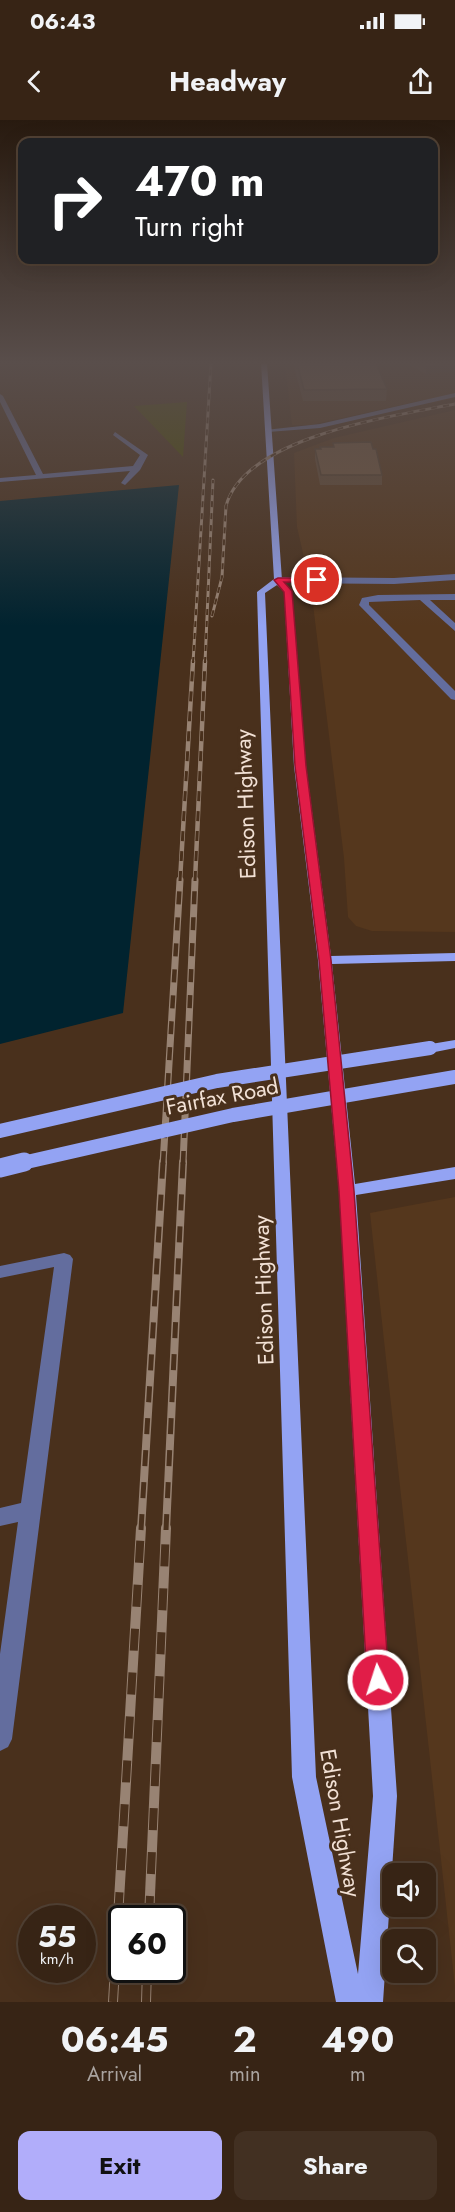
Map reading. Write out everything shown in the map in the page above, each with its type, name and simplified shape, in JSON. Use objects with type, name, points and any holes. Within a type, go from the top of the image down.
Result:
[{"type":"main road","name":"Edison Highway","points":[[269,451],[278,580],[288,591],[300,766],[325,960],[347,1191],[385,1796],[369,2002]]},
{"type":"main road","name":"Edison Highway","points":[[278,580],[261,592],[304,1777],[350,2002]]},
{"type":"main road","points":[[325,960],[455,957]]},
{"type":"main road","name":"Fairfax Road","points":[[0,1131],[217,1082],[455,1044]]},
{"type":"main road","name":"Fairfax Road","points":[[0,1168],[233,1115],[455,1077]]},
{"type":"main road","points":[[347,1191],[455,1173]]},
{"type":"street","points":[[27,451],[40,476]]},
{"type":"street","points":[[126,483],[144,455],[138,451]]},
{"type":"street","points":[[0,480],[137,468]]},
{"type":"street","points":[[278,580],[394,581],[455,577]]},
{"type":"street","points":[[422,597],[455,628]]},
{"type":"street","points":[[455,597],[378,598],[365,600],[364,605],[455,696]]},
{"type":"street","points":[[0,1272],[64,1259],[0,1739]]},
{"type":"street","points":[[0,1517],[30,1510]]},
{"type":"shaded area","points":[[300,451],[455,451],[455,932],[372,931],[356,926],[348,917],[344,858],[311,588],[297,527],[294,453]]},
{"type":"shaded area","points":[[455,1197],[455,1987],[370,1213]]},
{"type":"water","points":[[179,485],[123,1013],[0,1044],[0,501]]},
{"type":"building","points":[[315,451],[376,451],[382,475],[321,475]]},
{"type":"railway","points":[[193,663],[206,451]]},
{"type":"railway","points":[[212,616],[222,577],[226,506],[239,482],[261,462],[282,451]]},
{"type":"railway","points":[[205,663],[213,480]]},
{"type":"railway","points":[[180,881],[193,661]]},
{"type":"railway","points":[[195,881],[205,661]]},
{"type":"railway","points":[[163,1164],[180,880]]},
{"type":"railway","points":[[183,1164],[195,880]]},
{"type":"railway","points":[[141,1530],[163,1162]]},
{"type":"railway","points":[[166,1530],[183,1162]]},
{"type":"railway","points":[[113,2002],[141,1528]]},
{"type":"railway","points":[[150,1905],[166,1528]]},
{"type":"railway","points":[[146,2002],[147,1983]]},
{"type":"route","points":[[317,580],[278,580],[288,591],[300,766],[325,960],[347,1191],[378,1680]]}]
